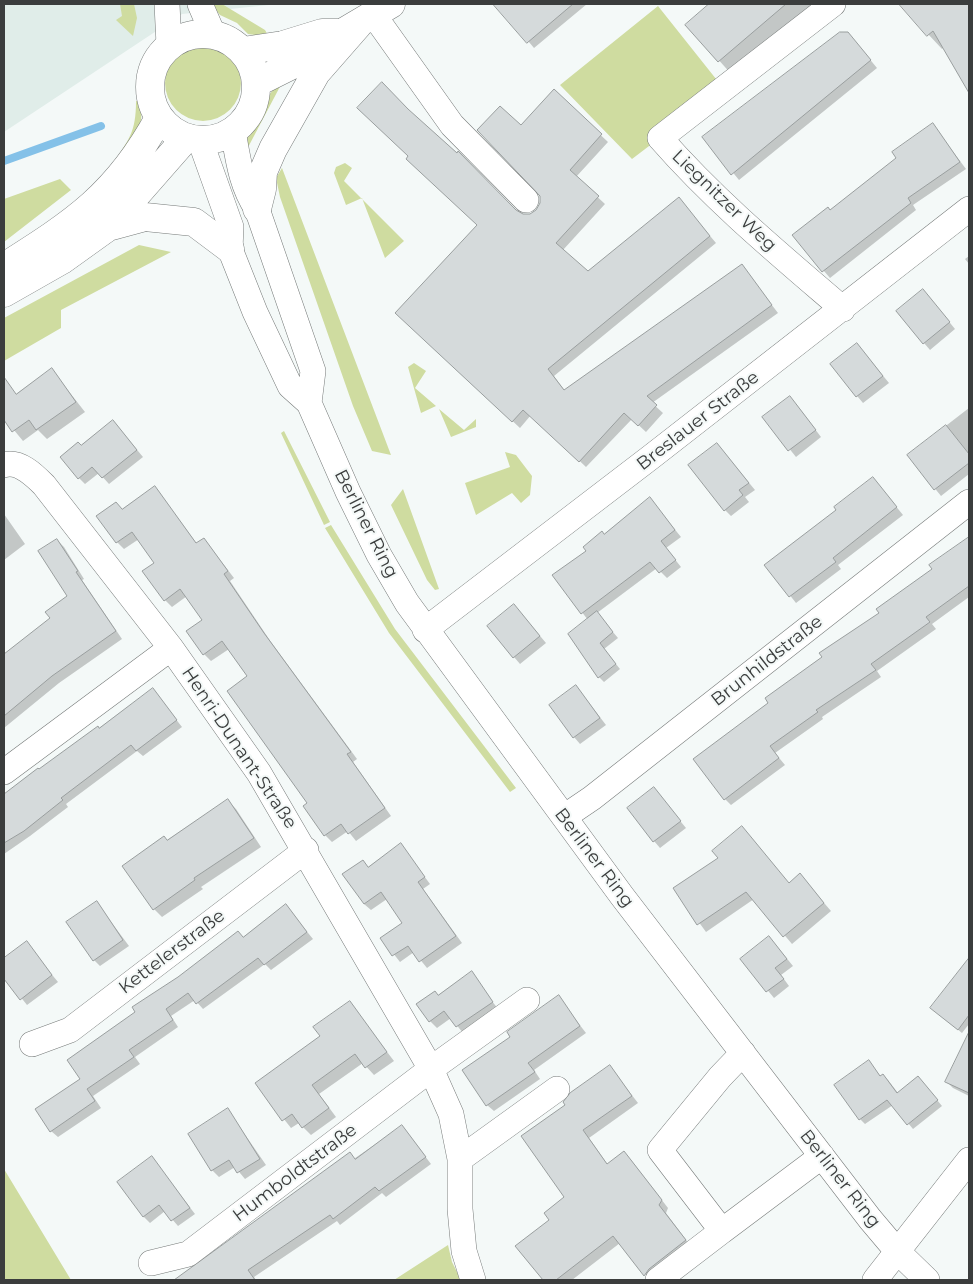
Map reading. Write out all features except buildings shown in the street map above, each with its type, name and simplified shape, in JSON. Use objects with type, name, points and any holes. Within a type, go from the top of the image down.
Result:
[{"type":"main road","points":[[243,51],[283,46],[366,19]]},
{"type":"main road","points":[[256,83],[328,47],[366,19]]},
{"type":"main road","points":[[257,209],[264,172],[273,149],[316,72],[366,19]]},
{"type":"main road","points":[[213,34],[230,40],[243,51],[252,66],[256,83],[254,101],[246,118],[233,131],[217,138],[193,139],[171,130],[159,118],[151,100],[150,79],[156,60],[169,45],[190,35],[213,34]]},
{"type":"main road","points":[[4,267],[61,231],[99,201],[119,180],[142,149],[159,118]]},
{"type":"main road","points":[[4,293],[62,260],[108,227],[193,139]]},
{"type":"main road","points":[[108,227],[145,217],[194,222],[230,249]]},
{"type":"street","points":[[167,4],[169,45]]},
{"type":"street","points":[[200,4],[213,34]]},
{"type":"street","name":"Liegnitzer Weg","points":[[833,4],[660,138],[730,212],[843,309]]},
{"type":"street","points":[[366,19],[452,125],[526,200]]},
{"type":"street","points":[[233,131],[238,166],[248,195],[257,209],[313,371],[309,403]]},
{"type":"street","name":"Berliner Ring","points":[[193,139],[213,173],[231,226],[230,249],[255,312],[290,386],[309,403],[348,492],[379,555],[425,630],[564,817],[822,1156],[897,1251],[927,1280]]},
{"type":"street","name":"Breslauer Straße","points":[[425,630],[843,309],[969,208]]},
{"type":"street","name":"Henri-Dunant-Straße","points":[[4,465],[22,467],[44,485],[171,648],[259,773],[306,850],[431,1069],[451,1114],[460,1159],[460,1209],[464,1251],[473,1280]]},
{"type":"street","name":"Brunhildstraße","points":[[564,817],[592,798],[969,502]]},
{"type":"street","points":[[4,772],[171,648]]},
{"type":"street","name":"Kettelerstraße","points":[[32,1044],[70,1030],[306,850]]},
{"type":"street","points":[[431,1069],[527,1000]]},
{"type":"street","points":[[722,1231],[660,1150],[724,1072],[743,1053]]},
{"type":"street","name":"Humboldtstraße","points":[[151,1263],[188,1254],[431,1069]]},
{"type":"street","points":[[460,1159],[557,1089]]},
{"type":"street","points":[[658,1280],[822,1156]]},
{"type":"street","points":[[875,1280],[969,1160]]},
{"type":"shaded area","points":[[4,4],[278,4],[182,14],[4,132]]},
{"type":"green space","points":[[120,4],[134,4],[137,18],[133,36],[116,20],[122,16]]},
{"type":"green space","points":[[211,4],[222,4],[265,30],[269,37],[248,34],[237,23],[220,15]]},
{"type":"green space","points":[[658,6],[724,89],[632,159],[560,85]]},
{"type":"green space","points":[[203,45],[217,48],[230,56],[238,69],[241,83],[238,97],[230,110],[217,118],[203,121],[189,118],[176,110],[168,97],[165,83],[168,69],[176,56],[189,48]]},
{"type":"green space","points":[[284,79],[245,153],[249,133],[258,112],[270,94]]},
{"type":"green space","points":[[136,101],[141,101],[139,130],[136,137],[112,165],[123,149],[133,128]]},
{"type":"green space","points":[[345,163],[352,168],[344,181],[361,198],[346,205],[334,173],[336,167]]},
{"type":"green space","points":[[282,168],[391,455],[372,451],[353,406],[280,197],[276,178]]},
{"type":"green space","points":[[60,179],[71,190],[4,242],[4,199]]},
{"type":"green space","points":[[363,200],[404,241],[385,258]]},
{"type":"green space","points":[[139,245],[171,252],[61,310],[61,328],[4,361],[4,318]]},
{"type":"green space","points":[[414,363],[426,371],[415,388],[436,406],[421,413],[408,367]]},
{"type":"green space","points":[[439,409],[464,430],[476,419],[476,427],[451,437]]},
{"type":"green space","points":[[284,431],[330,522],[324,525],[281,433]]},
{"type":"green space","points":[[505,452],[516,455],[532,476],[530,495],[521,503],[512,493],[476,515],[465,483],[510,467]]},
{"type":"green space","points":[[403,489],[439,589],[435,590],[427,580],[391,505]]},
{"type":"green space","points":[[331,525],[395,629],[516,788],[510,792],[389,633],[325,528]]},
{"type":"green space","points":[[4,1169],[71,1280],[4,1280]]},
{"type":"green space","points":[[448,1245],[452,1262],[461,1280],[394,1280]]},
{"type":"waterway","points":[[4,161],[101,126]]}]
